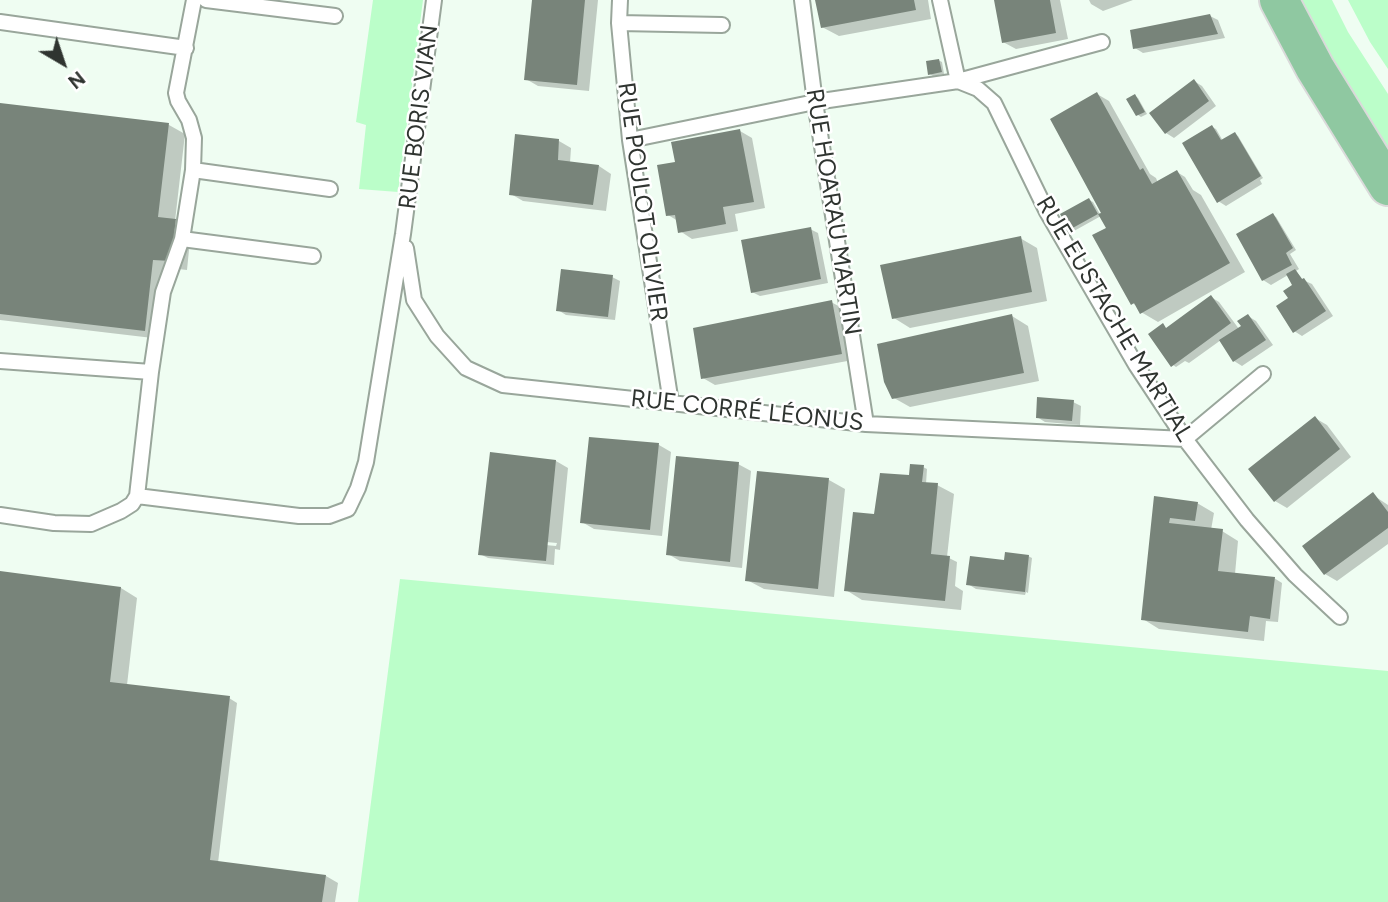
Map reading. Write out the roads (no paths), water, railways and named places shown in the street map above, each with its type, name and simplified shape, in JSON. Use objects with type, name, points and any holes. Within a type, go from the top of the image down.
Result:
[{"type":"main road","points":[[1279,0],[1321,78],[1388,186]]},
{"type":"lane","points":[[0,514],[54,523],[91,524],[121,511],[132,504],[137,496],[150,372],[163,292],[182,239],[193,170],[194,138],[190,120],[176,93],[194,0]]},
{"type":"lane","points":[[206,0],[335,16]]},
{"type":"lane","name":"RUE BORIS VIAN","points":[[137,496],[299,516],[329,516],[348,509],[366,462],[403,234],[434,0]]},
{"type":"lane","name":"RUE POULOT OLIVIER","points":[[620,0],[619,23],[630,140],[671,403]]},
{"type":"lane","name":"RUE HOARAU MARTIN","points":[[802,0],[815,102],[866,424]]},
{"type":"lane","points":[[940,0],[958,81]]},
{"type":"lane","points":[[0,22],[186,48]]},
{"type":"lane","points":[[619,23],[722,26]]},
{"type":"lane","points":[[630,140],[815,102],[958,81],[1102,42]]},
{"type":"lane","name":"RUE EUSTACHE MARTIAL","points":[[958,81],[978,89],[993,103],[1047,212],[1136,365],[1185,439],[1279,557],[1340,617]]},
{"type":"lane","points":[[193,170],[330,189]]},
{"type":"lane","name":"RUE CORRÉ LÉONUS","points":[[403,234],[414,300],[437,336],[466,368],[503,385],[866,424],[1185,439]]},
{"type":"lane","points":[[182,239],[313,256]]},
{"type":"lane","points":[[0,361],[150,372]]},
{"type":"lane","points":[[1185,439],[1263,374]]}]
